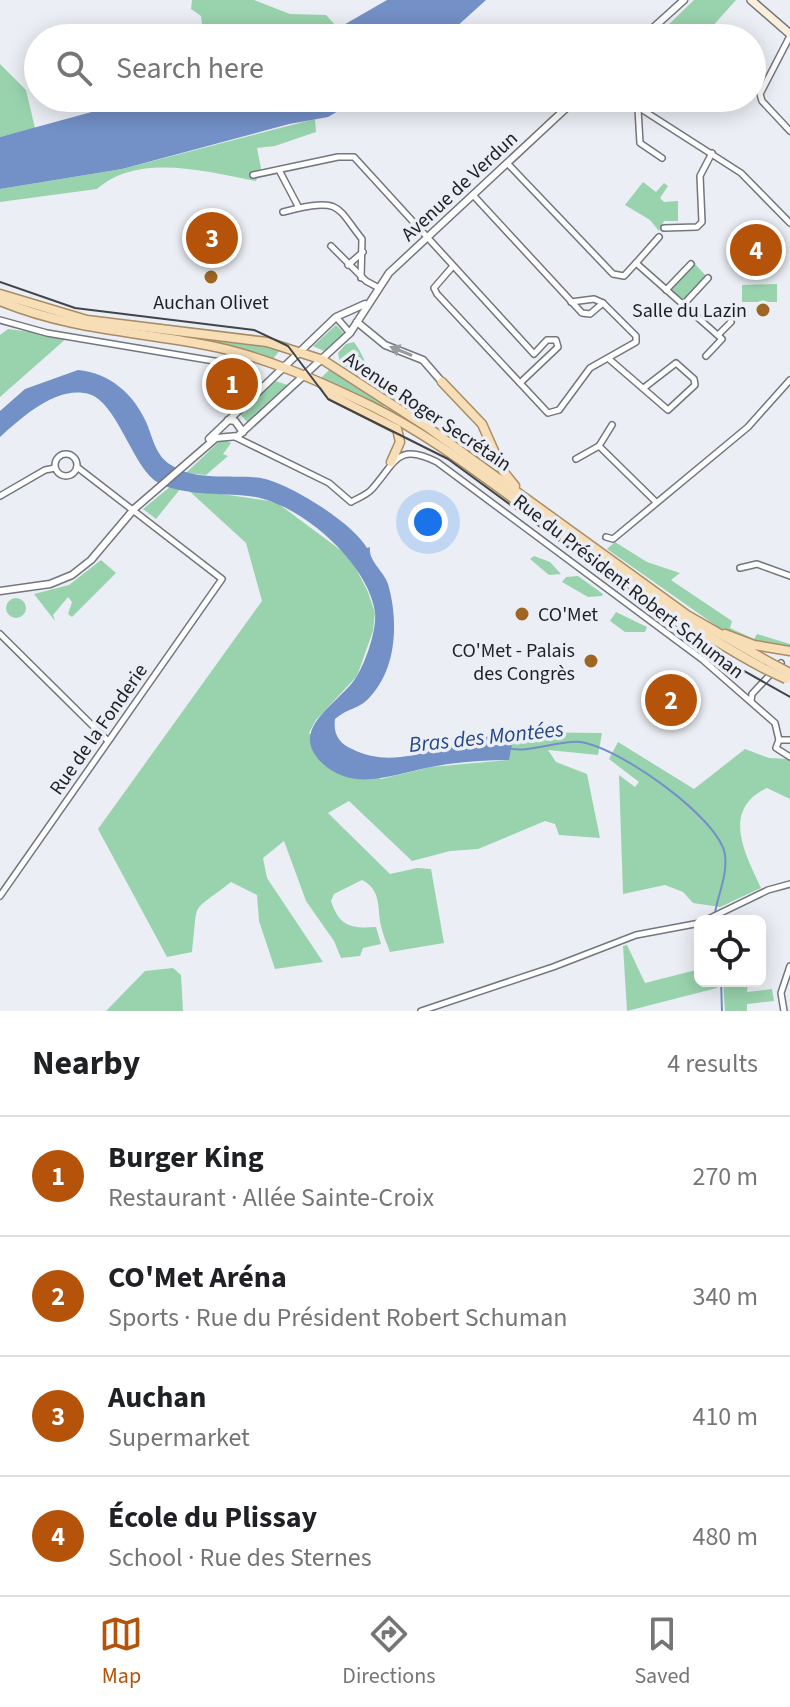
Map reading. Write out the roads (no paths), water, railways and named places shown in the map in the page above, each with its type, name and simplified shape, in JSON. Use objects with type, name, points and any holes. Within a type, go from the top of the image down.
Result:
[{"type":"main road","points":[[751,0],[790,33]]},
{"type":"main road","name":"Avenue Roger Secrétain","points":[[0,294],[87,320],[267,342],[323,360],[385,398],[687,615],[766,665]]},
{"type":"main road","name":"Avenue Roger Secrétain","points":[[0,301],[59,321],[142,338],[206,345],[281,368],[374,408],[440,445],[660,606],[789,676]]},
{"type":"main road","points":[[442,382],[482,424],[503,471],[527,498]]},
{"type":"main road","points":[[324,385],[332,396],[397,429],[400,442],[391,462]]},
{"type":"main road","points":[[604,554],[725,634],[754,645],[790,651]]},
{"type":"street","points":[[657,24],[684,0]]},
{"type":"street","points":[[766,82],[790,33]]},
{"type":"street","points":[[766,105],[790,131]]},
{"type":"street","name":"Avenue de Verdun","points":[[0,591],[50,584],[72,575],[91,560],[134,509],[216,438],[233,437],[243,432],[350,333],[377,287],[562,112]]},
{"type":"street","points":[[639,112],[640,143],[662,158]]},
{"type":"street","points":[[645,112],[741,173],[790,223]]},
{"type":"street","points":[[664,228],[700,226],[700,176],[710,154]]},
{"type":"street","points":[[253,175],[338,157],[354,157],[542,363]]},
{"type":"street","points":[[508,164],[613,274],[624,276],[659,237]]},
{"type":"street","points":[[279,170],[299,208]]},
{"type":"street","points":[[473,195],[582,313],[590,314],[603,303]]},
{"type":"street","points":[[283,212],[325,203],[335,206],[362,239],[361,278]]},
{"type":"street","points":[[331,246],[361,278],[377,287]]},
{"type":"street","points":[[348,265],[364,251]]},
{"type":"street","points":[[636,263],[722,339],[706,356]]},
{"type":"street","points":[[666,290],[691,264]]},
{"type":"street","points":[[453,266],[437,281],[434,288],[437,294],[548,413],[554,413],[590,368],[636,342],[636,336],[603,303],[594,299],[571,302]]},
{"type":"street","points":[[683,305],[708,278]]},
{"type":"street","name":"Avenue de Verdun","points":[[182,467],[336,317],[369,302]]},
{"type":"street","points":[[336,317],[350,333]]},
{"type":"street","points":[[0,320],[47,333],[232,364],[247,371],[250,389],[255,395]]},
{"type":"street","points":[[357,322],[385,345],[423,360],[442,382]]},
{"type":"street","points":[[718,335],[731,322]]},
{"type":"street","points":[[520,383],[558,347],[556,340],[547,340],[534,354]]},
{"type":"street","points":[[609,359],[624,376],[645,387],[668,410],[695,385],[694,379],[676,363],[645,387]]},
{"type":"street","points":[[606,537],[613,539],[748,427],[790,380]]},
{"type":"street","points":[[246,444],[243,432],[235,421],[226,422],[233,437],[246,444],[329,483],[351,502],[372,489],[391,462]]},
{"type":"street","points":[[576,459],[599,446],[612,425]]},
{"type":"street","points":[[599,446],[656,502]]},
{"type":"street","name":"Rue du Président Robert Schuman","points":[[391,462],[416,453],[457,476],[657,623],[775,723],[779,740],[777,751],[790,757]]},
{"type":"street","points":[[55,468],[59,456],[68,454],[75,458],[77,467],[134,509]]},
{"type":"street","points":[[0,496],[45,470],[55,468],[65,476],[73,474],[77,467]]},
{"type":"street","name":"Rue de la Fonderie","points":[[0,896],[222,579],[134,509]]},
{"type":"street","points":[[740,568],[757,564],[790,576]]},
{"type":"street","points":[[0,634],[108,741]]},
{"type":"street","points":[[751,701],[752,694],[781,663]]},
{"type":"street","points":[[779,740],[790,740]]},
{"type":"street","points":[[717,915],[790,884]]},
{"type":"street","points":[[421,1011],[553,967],[636,935],[694,923]]},
{"type":"street","points":[[784,1011],[781,993],[790,966]]},
{"type":"water","points":[[387,0],[486,0],[459,24],[345,24]]},
{"type":"water","points":[[92,112],[336,112],[328,117],[289,124],[122,169],[0,189],[0,137]]},
{"type":"water","points":[[78,370],[110,380],[128,395],[142,413],[158,452],[171,465],[203,476],[273,481],[335,516],[367,548],[370,547],[371,557],[388,584],[394,614],[393,646],[384,676],[376,689],[363,703],[335,719],[336,734],[344,744],[368,755],[385,758],[416,754],[481,737],[513,738],[509,760],[450,764],[374,779],[347,777],[322,763],[313,750],[310,738],[313,727],[357,676],[374,627],[375,612],[370,593],[359,573],[327,537],[288,509],[248,496],[174,489],[154,480],[138,460],[107,408],[89,394],[77,392],[53,398],[29,412],[0,437],[0,411],[25,389]]},
{"type":"waterway","name":"Bras des Montées","points":[[508,748],[572,742],[597,746],[641,770],[687,804],[719,840],[725,855],[725,872],[715,915]]},
{"type":"waterway","name":"Bras des Montées","points":[[721,987],[722,1011]]},
{"type":"tram line","points":[[0,282],[75,308],[254,330],[288,346],[328,399],[448,459],[709,651],[790,697]]},
{"type":"place","name":"Auchan","points":[[212,238]]},
{"type":"place","name":"École du Plissay","points":[[756,250]]},
{"type":"place","name":"Auchan Olivet","points":[[211,277]]},
{"type":"place","name":"Salle du Lazin","points":[[763,310]]},
{"type":"place","name":"Burger King","points":[[232,384]]},
{"type":"place","name":"CO'Met","points":[[522,614]]},
{"type":"place","name":"CO'Met - Palais des Congrès","points":[[591,661]]},
{"type":"place","name":"CO'Met Aréna","points":[[671,700]]}]
